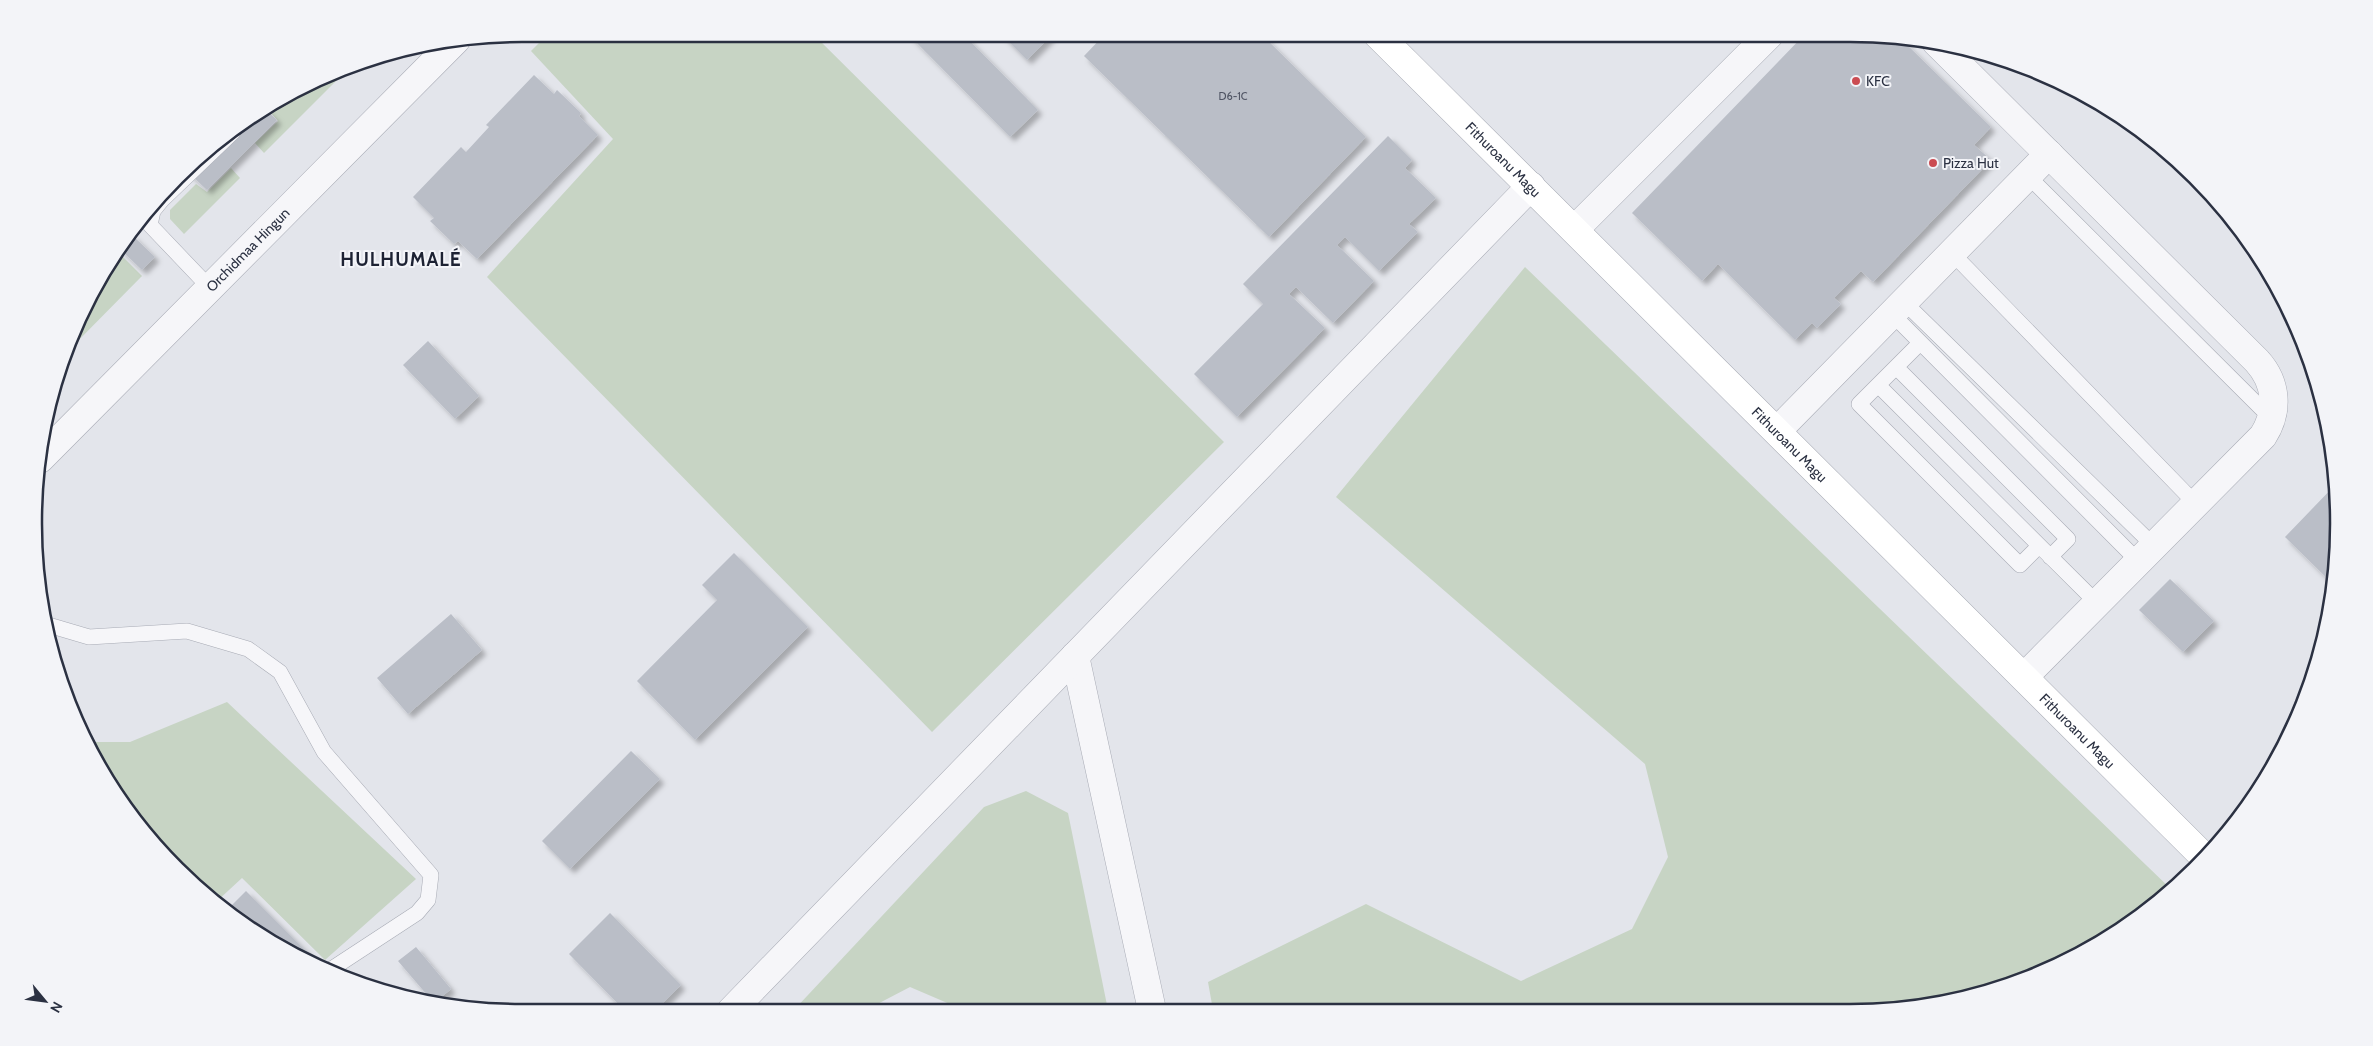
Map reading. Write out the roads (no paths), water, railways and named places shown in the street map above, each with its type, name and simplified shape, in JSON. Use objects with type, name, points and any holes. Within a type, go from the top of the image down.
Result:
[{"type":"street","name":"Fithuroanu Magu","points":[[1387,42],[2200,853]]},
{"type":"street","points":[[1575,230],[1762,42]]},
{"type":"street","name":"Orchidmaa Hingun","points":[[49,450],[210,288],[440,50]]},
{"type":"street","points":[[1947,53],[2263,368],[2274,392],[2272,419],[2263,436],[2024,677]]},
{"type":"street","points":[[1777,431],[2049,154]]},
{"type":"street","points":[[738,1004],[1531,186]]},
{"type":"street","points":[[1075,656],[1151,1004]]},
{"type":"lane","points":[[2028,176],[2272,419]]},
{"type":"lane","points":[[152,218],[150,225],[210,288]]},
{"type":"lane","points":[[1952,253],[2196,504]]},
{"type":"lane","points":[[1898,308],[1920,343],[2146,554]]},
{"type":"lane","points":[[1898,308],[2146,554]]},
{"type":"lane","points":[[1920,343],[1858,404],[2020,565],[2040,546]]},
{"type":"lane","points":[[1896,368],[2068,539],[2050,557]]},
{"type":"lane","points":[[1878,385],[2097,603]]},
{"type":"lane","points":[[54,627],[89,636],[187,631],[248,649],[280,672],[324,752],[431,874],[428,900],[417,913],[336,966]]},
{"type":"place","name":"KFC","points":[[1856,81]]},
{"type":"place","name":"Pizza Hut","points":[[1933,163]]},
{"type":"district","name":"HULHUMALÉ","points":[[401,259]]}]
